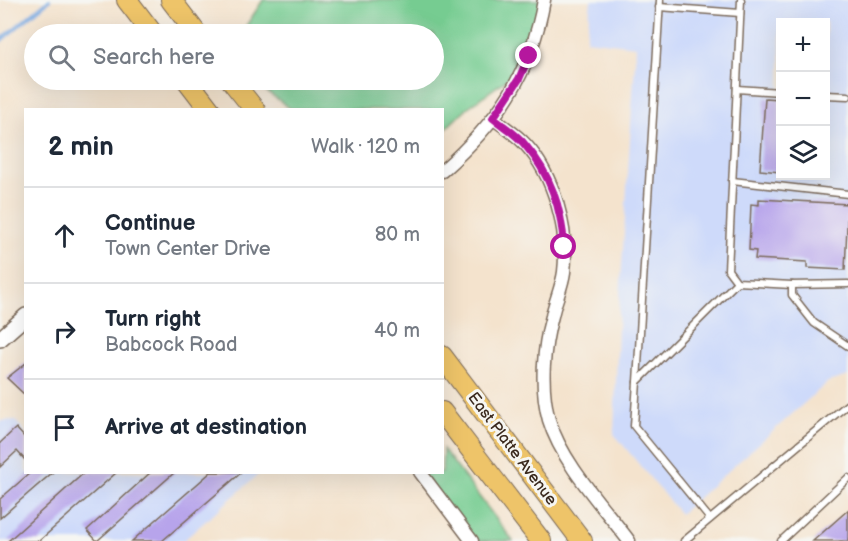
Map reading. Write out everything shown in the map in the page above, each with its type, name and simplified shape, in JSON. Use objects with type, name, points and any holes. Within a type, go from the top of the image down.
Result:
[{"type":"highway","points":[[127,0],[145,24]]},
{"type":"highway","points":[[171,0],[189,24]]},
{"type":"highway","points":[[239,90],[253,108]]},
{"type":"highway","name":"East Platte Avenue","points":[[444,359],[582,541]]},
{"type":"highway","name":"East Platte Avenue","points":[[444,415],[541,541]]},
{"type":"street","points":[[444,169],[481,135],[513,89],[537,36],[544,0]]},
{"type":"street","points":[[493,118],[525,144],[538,163],[550,184],[562,224],[564,273],[551,317],[544,370],[549,419],[566,456],[629,541]]},
{"type":"street","points":[[0,339],[24,318]]},
{"type":"street","points":[[422,474],[472,541]]},
{"type":"lane","points":[[737,282],[728,270],[741,0]]},
{"type":"lane","points":[[710,519],[634,426],[660,3],[740,13]]},
{"type":"lane","points":[[737,88],[776,92]]},
{"type":"lane","points":[[830,95],[848,96]]},
{"type":"lane","points":[[732,181],[848,194]]},
{"type":"lane","points":[[638,382],[737,282],[792,285],[848,284]]},
{"type":"lane","points":[[792,285],[792,295],[814,323],[848,346]]},
{"type":"lane","points":[[684,541],[848,404]]},
{"type":"lane","points":[[781,541],[848,478]]},
{"type":"shaded area","points":[[591,0],[848,0],[848,376],[828,382],[680,514],[614,434],[618,328],[636,46],[586,40]]},
{"type":"shaded area","points":[[15,420],[24,431],[24,474],[259,474],[183,541],[0,541],[0,421]]},
{"type":"green space","points":[[263,0],[543,0],[525,66],[467,108],[444,130],[444,108],[290,108],[265,90],[444,90],[444,24],[247,24]]},
{"type":"green space","points":[[444,450],[513,541],[472,541],[423,474],[444,474]]},
{"type":"building","points":[[765,98],[776,99],[776,172],[760,170]]},
{"type":"building","points":[[759,199],[848,204],[845,270],[807,268],[807,262],[755,259],[756,251],[749,250],[751,204],[759,205]]},
{"type":"building","points":[[24,365],[24,394],[7,378]]},
{"type":"building","points":[[16,428],[24,437],[24,459],[17,451],[0,467],[0,443]]},
{"type":"building","points":[[29,474],[51,474],[0,518],[0,499]]},
{"type":"building","points":[[83,474],[115,474],[39,541],[8,541]]},
{"type":"building","points":[[149,474],[173,474],[97,541],[87,530]]},
{"type":"building","points":[[209,474],[240,474],[162,541],[132,541]]},
{"type":"building","points":[[848,510],[848,541],[813,541]]},
{"type":"waterway","points":[[0,41],[49,0]]},
{"type":"route","points":[[529,56],[519,79],[493,118],[525,144],[550,184],[558,205],[564,247]]}]
